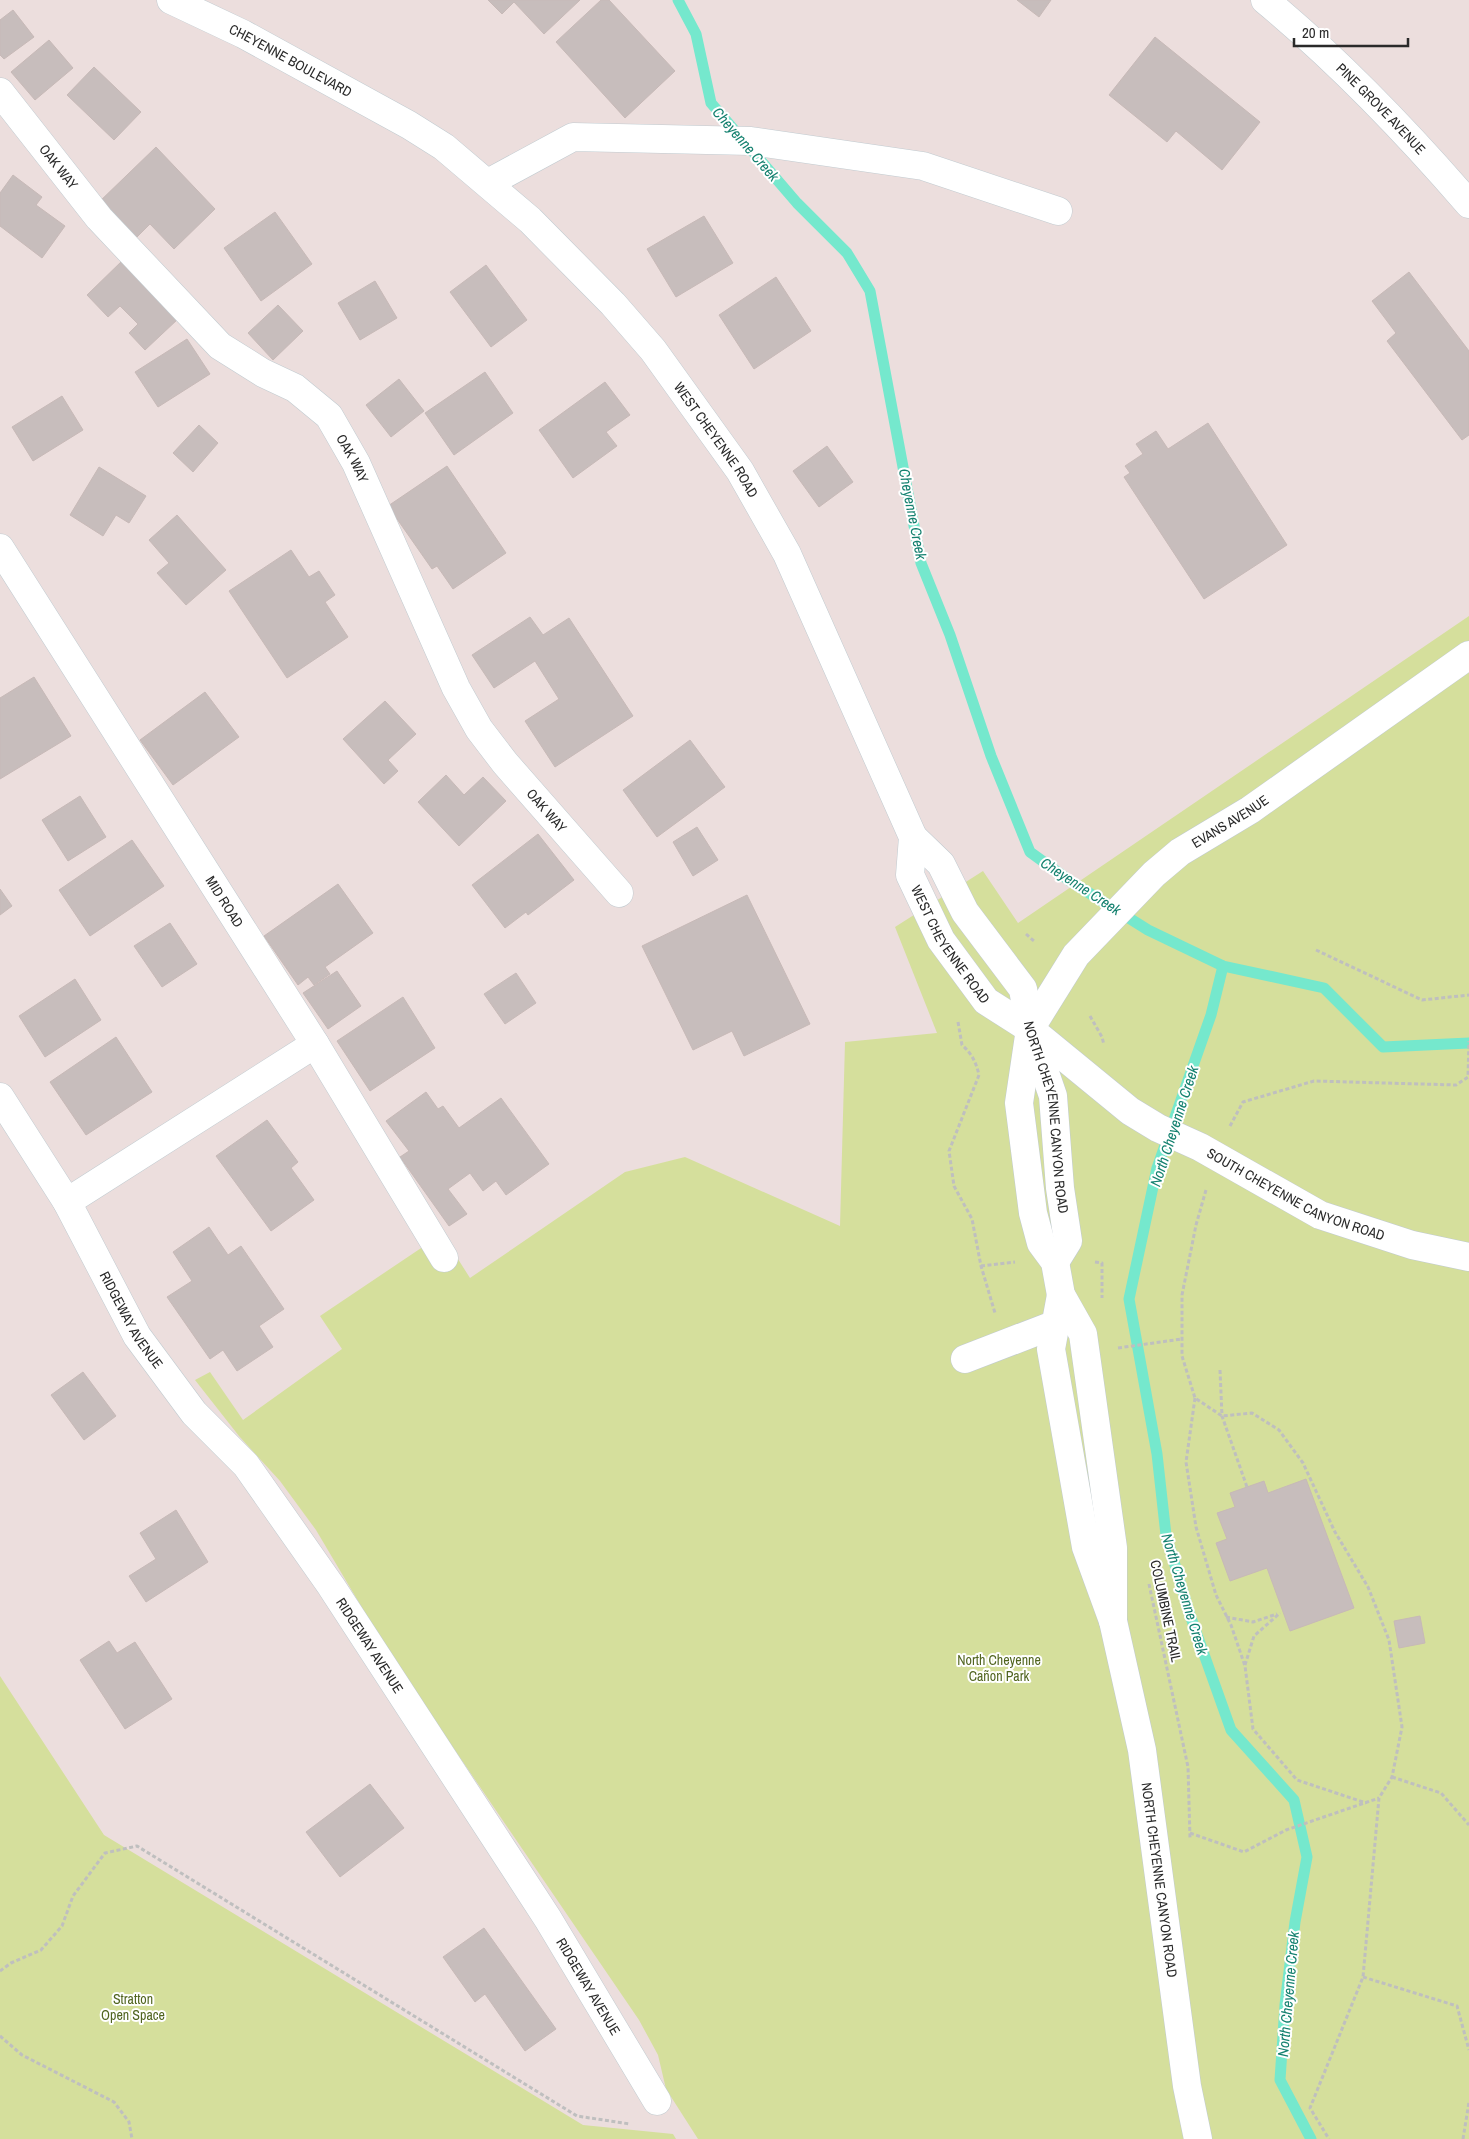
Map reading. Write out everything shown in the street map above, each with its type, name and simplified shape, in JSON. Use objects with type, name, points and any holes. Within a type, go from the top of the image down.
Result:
[{"type":"street","name":"CHEYENNE BOULEVARD","points":[[172,0],[243,34],[409,125]]},
{"type":"street","name":"PINE GROVE AVENUE","points":[[1265,0],[1314,41],[1404,129],[1469,204]]},
{"type":"street","name":"OAK WAY","points":[[0,92],[99,218],[220,346],[263,373],[295,388],[329,416],[356,463],[456,688],[479,729],[505,763],[619,893]]},
{"type":"street","name":"WEST CHEYENNE ROAD","points":[[409,125],[444,147],[530,220],[613,304],[653,350],[740,471],[786,554],[913,837],[941,864],[965,912],[1023,989],[1030,1029]]},
{"type":"street","points":[[488,184],[573,137],[751,141],[923,166],[1058,211]]},
{"type":"street","name":"MID ROAD","points":[[0,548],[315,1044],[444,1258]]},
{"type":"street","name":"EVANS AVENUE","points":[[1030,1029],[1076,955],[1154,874],[1180,852],[1250,810],[1469,655]]},
{"type":"street","name":"WEST CHEYENNE ROAD","points":[[913,837],[910,876],[941,940],[986,1001],[1030,1029],[1130,1111]]},
{"type":"street","name":"NORTH CHEYENNE CANYON ROAD","points":[[1030,1029],[1019,1103],[1033,1213],[1041,1244],[1055,1262],[1061,1295],[1051,1349],[1086,1547],[1113,1621],[1142,1750],[1187,2086],[1198,2139]]},
{"type":"street","points":[[67,1202],[315,1044]]},
{"type":"street","name":"RIDGEWAY AVENUE","points":[[0,1098],[67,1202],[137,1336],[194,1413],[246,1465],[331,1586],[548,1919],[657,2101]]},
{"type":"street","name":"SOUTH CHEYENNE CANYON ROAD","points":[[1130,1111],[1158,1128],[1208,1151],[1320,1215],[1412,1245],[1469,1257]]},
{"type":"street","name":"NORTH CHEYENNE CANYON ROAD","points":[[1061,1295],[1084,1334],[1113,1548],[1113,1621]]},
{"type":"street","points":[[965,1359],[1056,1324]]},
{"type":"path","points":[[1316,950],[1422,1000],[1469,995]]},
{"type":"path","points":[[1090,1016],[1102,1037],[1104,1050]]},
{"type":"path","points":[[960,1031],[962,1046],[970,1053],[976,1063],[979,1076],[948,1151],[954,1186],[972,1219],[980,1266],[992,1304]]},
{"type":"path","points":[[1366,1803],[1297,1780],[1253,1729],[1245,1666],[1216,1596],[1196,1527],[1186,1462],[1195,1398],[1182,1356],[1182,1295],[1208,1151],[1243,1102],[1260,1095],[1314,1081],[1456,1085],[1468,1077],[1469,1041]]},
{"type":"path","points":[[980,1266],[1024,1261]]},
{"type":"path","points":[[1117,1349],[1182,1339]]},
{"type":"path","points":[[1220,1370],[1222,1416],[1247,1487]]},
{"type":"path","points":[[1195,1398],[1222,1416],[1252,1414],[1279,1430],[1303,1463],[1335,1532],[1368,1587],[1389,1640],[1402,1727],[1392,1777],[1379,1798],[1363,1977],[1310,2108],[1329,2139]]},
{"type":"path","name":"COLUMBINE TRAIL","points":[[1149,1582],[1188,1767],[1189,1842]]},
{"type":"path","points":[[1226,1617],[1253,1622],[1280,1613],[1254,1636],[1245,1666]]},
{"type":"path","points":[[1392,1777],[1441,1793],[1469,1825]]},
{"type":"path","points":[[1190,1833],[1244,1852],[1286,1830],[1379,1798]]},
{"type":"path","points":[[0,1971],[41,1950],[62,1926],[74,1896],[106,1853],[137,1846],[577,2116],[630,2124]]},
{"type":"path","points":[[1363,1977],[1457,2006],[1469,2050]]},
{"type":"path","points":[[0,2036],[22,2056],[114,2102],[129,2122],[132,2139]]},
{"type":"path","points":[[1463,2139],[1469,2102]]},
{"type":"green space","name":"North Cheyenne Cañon Park","points":[[1469,616],[1469,2139],[698,2139],[666,2089],[658,2055],[639,2020],[390,1655],[316,1530],[280,1481],[239,1436],[195,1380],[210,1372],[243,1420],[342,1349],[320,1316],[442,1234],[470,1278],[625,1172],[685,1157],[840,1226],[845,1042],[937,1033],[895,927],[983,871],[1018,923]]},
{"type":"green space","name":"Stratton Open Space","points":[[0,1676],[104,1835],[583,2125],[673,2134],[676,2139],[0,2139]]},
{"type":"building","points":[[488,0],[580,0],[544,34],[514,2],[502,14]]},
{"type":"building","points":[[601,0],[609,0],[675,71],[625,118],[556,42]]},
{"type":"building","points":[[1017,0],[1051,0],[1039,17]]},
{"type":"building","points":[[13,10],[34,37],[4,59],[0,55],[0,20]]},
{"type":"building","points":[[1155,37],[1260,122],[1222,170],[1176,131],[1167,142],[1109,95]]},
{"type":"building","points":[[49,40],[73,68],[35,100],[11,72]]},
{"type":"building","points":[[94,67],[141,112],[114,140],[67,95]]},
{"type":"building","points":[[156,147],[215,209],[174,249],[150,224],[133,241],[97,204]]},
{"type":"building","points":[[13,175],[42,197],[36,205],[65,226],[42,258],[0,226],[0,193]]},
{"type":"building","points":[[275,212],[312,264],[261,301],[224,248]]},
{"type":"building","points":[[704,216],[733,263],[676,297],[647,249]]},
{"type":"building","points":[[123,260],[178,319],[145,350],[129,333],[138,324],[120,306],[108,317],[87,295]]},
{"type":"building","points":[[486,265],[527,320],[491,347],[450,292]]},
{"type":"building","points":[[1409,272],[1469,351],[1469,435],[1462,440],[1387,341],[1396,333],[1372,301]]},
{"type":"building","points":[[776,277],[811,331],[754,369],[719,315]]},
{"type":"building","points":[[375,281],[397,318],[360,340],[338,303]]},
{"type":"building","points":[[278,305],[303,331],[273,360],[248,333]]},
{"type":"building","points":[[187,339],[210,374],[158,407],[135,372]]},
{"type":"building","points":[[485,372],[513,413],[454,455],[425,413]]},
{"type":"building","points":[[399,379],[424,411],[391,437],[366,405]]},
{"type":"building","points":[[605,382],[630,415],[606,432],[617,446],[573,478],[539,430]]},
{"type":"building","points":[[62,396],[83,430],[33,461],[12,427]]},
{"type":"building","points":[[1208,423],[1287,545],[1204,599],[1124,477],[1130,473],[1125,466],[1143,454],[1136,444],[1156,431],[1168,449]]},
{"type":"building","points":[[199,425],[218,443],[193,472],[173,453]]},
{"type":"building","points":[[827,446],[853,482],[819,507],[793,471]]},
{"type":"building","points":[[447,466],[506,553],[453,589],[437,566],[432,569],[388,506]]},
{"type":"building","points":[[99,467],[146,496],[129,523],[116,515],[103,536],[70,515]]},
{"type":"building","points":[[177,515],[226,570],[186,605],[157,573],[169,563],[149,540]]},
{"type":"building","points":[[291,550],[309,577],[319,571],[335,595],[325,602],[348,637],[287,678],[229,591]]},
{"type":"building","points":[[530,617],[543,635],[569,618],[633,716],[555,767],[525,721],[559,699],[535,661],[494,688],[472,655]]},
{"type":"building","points":[[34,677],[71,736],[0,779],[0,698]]},
{"type":"building","points":[[205,692],[239,737],[173,785],[140,740]]},
{"type":"building","points":[[385,701],[416,734],[388,760],[398,771],[384,784],[343,739]]},
{"type":"building","points":[[690,740],[725,787],[657,837],[623,790]]},
{"type":"building","points":[[446,775],[464,795],[483,777],[506,801],[459,846],[418,802]]},
{"type":"building","points":[[80,796],[106,837],[68,861],[42,820]]},
{"type":"building","points":[[697,827],[718,860],[693,876],[673,842]]},
{"type":"building","points":[[538,834],[574,880],[528,915],[526,912],[505,928],[472,885]]},
{"type":"building","points":[[132,840],[164,886],[90,936],[59,890]]},
{"type":"building","points":[[338,884],[373,933],[325,967],[330,974],[314,985],[308,977],[298,985],[264,936]]},
{"type":"building","points":[[0,889],[12,906],[0,915]]},
{"type":"building","points":[[747,895],[810,1024],[744,1056],[732,1031],[693,1050],[642,946]]},
{"type":"building","points":[[170,923],[197,964],[162,987],[134,946]]},
{"type":"building","points":[[337,971],[361,1006],[328,1029],[303,993]]},
{"type":"building","points":[[516,973],[536,1003],[505,1024],[484,994]]},
{"type":"building","points":[[75,979],[101,1020],[45,1057],[19,1016]]},
{"type":"building","points":[[403,997],[435,1048],[370,1091],[337,1041]]},
{"type":"building","points":[[116,1037],[152,1092],[86,1135],[50,1082]]},
{"type":"building","points":[[426,1092],[438,1109],[443,1106],[459,1128],[501,1098],[549,1164],[506,1195],[496,1181],[483,1191],[470,1173],[448,1189],[467,1214],[449,1226],[400,1157],[409,1151],[386,1121]]},
{"type":"building","points":[[267,1120],[298,1162],[291,1168],[314,1200],[271,1231],[216,1156]]},
{"type":"building","points":[[209,1227],[228,1255],[241,1246],[284,1309],[259,1326],[273,1347],[237,1371],[223,1350],[210,1359],[167,1297],[192,1281],[173,1252]]},
{"type":"building","points":[[83,1372],[116,1416],[84,1440],[51,1395]]},
{"type":"building","points":[[1306,1479],[1354,1608],[1290,1631],[1267,1568],[1230,1581],[1216,1543],[1227,1539],[1217,1513],[1235,1507],[1230,1493],[1264,1481],[1268,1493]]},
{"type":"building","points":[[176,1510],[208,1562],[146,1602],[129,1576],[156,1559],[140,1533]]},
{"type":"building","points":[[1420,1616],[1425,1643],[1399,1648],[1394,1621]]},
{"type":"building","points":[[109,1641],[117,1653],[135,1642],[172,1699],[125,1729],[80,1660]]},
{"type":"building","points":[[370,1784],[404,1828],[340,1877],[306,1832]]},
{"type":"building","points":[[484,1928],[556,2029],[525,2051],[485,1994],[475,2002],[443,1957]]},
{"type":"waterway","name":"Cheyenne Creek","points":[[678,0],[696,34],[711,103],[797,203],[847,253],[870,291],[921,563],[950,635],[991,756],[1030,852],[1070,881],[1148,930],[1223,966],[1324,988],[1383,1047],[1469,1043]]},
{"type":"waterway","name":"North Cheyenne Creek","points":[[1223,966],[1211,1015],[1157,1168],[1129,1299],[1157,1454],[1166,1535],[1190,1615],[1231,1730],[1294,1800],[1307,1857],[1295,1922],[1285,2005],[1280,2080],[1311,2139]]}]
